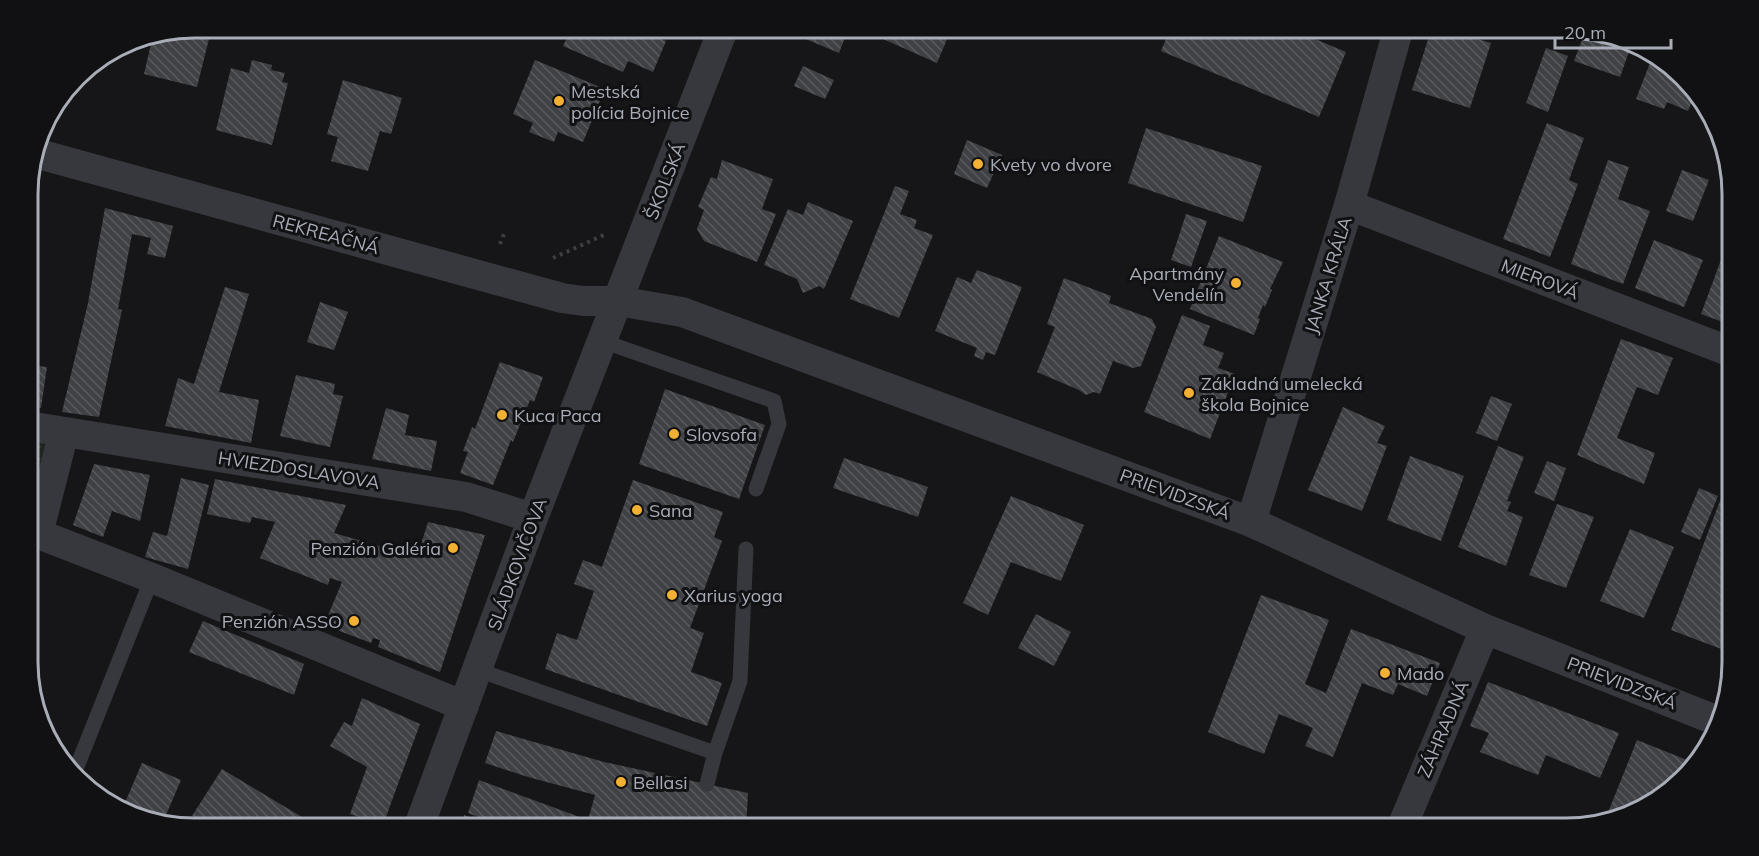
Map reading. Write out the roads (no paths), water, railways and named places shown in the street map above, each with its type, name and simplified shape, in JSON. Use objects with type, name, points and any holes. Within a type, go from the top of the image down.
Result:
[{"type":"street","name":"ŠKOLSKÁ","points":[[618,301],[720,38]]},
{"type":"street","name":"JANKA KRÁĽA","points":[[1251,522],[1349,205],[1396,38]]},
{"type":"street","name":"REKREAČNÁ","points":[[43,155],[562,298],[584,301],[618,301]]},
{"type":"street","name":"MIEROVÁ","points":[[1349,205],[1721,348]]},
{"type":"street","name":"SLÁDKOVIČOVA","points":[[422,818],[533,518],[618,301]]},
{"type":"street","name":"PRIEVIDZSKÁ","points":[[618,301],[682,312],[1251,522],[1485,629],[1711,718]]},
{"type":"street","name":"HVIEZDOSLAVOVA","points":[[38,428],[465,497],[533,518]]},
{"type":"street","points":[[38,516],[64,432]]},
{"type":"street","points":[[38,534],[152,578],[464,706]]},
{"type":"street","name":"ZÁHRADNÁ","points":[[1406,816],[1485,629]]},
{"type":"lane","points":[[602,341],[774,401],[779,424],[756,489]]},
{"type":"lane","points":[[707,784],[715,753],[740,681],[746,549]]},
{"type":"lane","points":[[77,766],[152,578]]},
{"type":"lane","points":[[478,670],[715,753]]},
{"type":"place","name":"Mestská polícia Bojnice","points":[[559,101]]},
{"type":"place","name":"Kvety vo dvore","points":[[978,164]]},
{"type":"place","name":"Apartmány Vendelín","points":[[1236,283]]},
{"type":"place","name":"Základná umelecká škola Bojnice","points":[[1189,393]]},
{"type":"place","name":"Kuca Paca","points":[[502,415]]},
{"type":"place","name":"Slovsofa","points":[[674,434]]},
{"type":"place","name":"Sana","points":[[637,510]]},
{"type":"place","name":"Penzión Galéria","points":[[453,548]]},
{"type":"place","name":"Xarius yoga","points":[[672,595]]},
{"type":"place","name":"Penzión ASSO","points":[[354,621]]},
{"type":"place","name":"Mado","points":[[1385,673]]},
{"type":"place","name":"Bellasi","points":[[621,782]]}]
